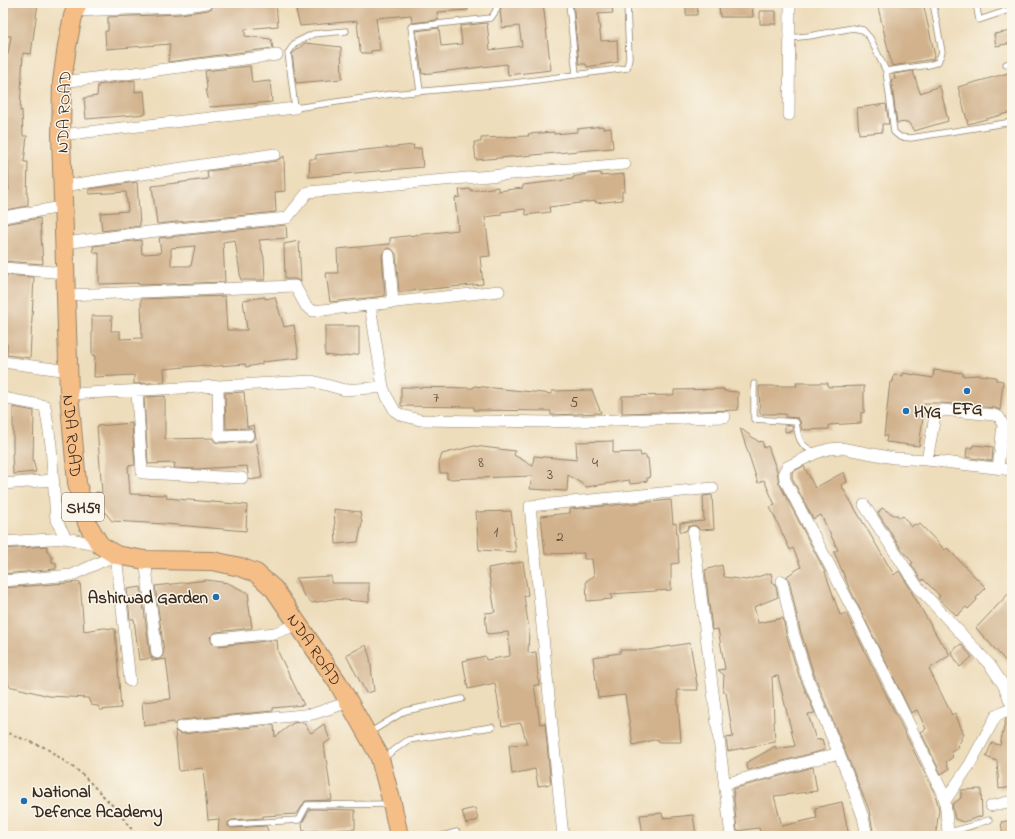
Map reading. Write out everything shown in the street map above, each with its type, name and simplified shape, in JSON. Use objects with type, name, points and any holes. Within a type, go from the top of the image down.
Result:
[{"type":"main road","name":"NDA ROAD","points":[[76,7],[67,46],[62,82],[62,207],[67,295],[69,394],[77,483],[87,523],[100,546],[116,555],[145,560],[213,561],[240,567],[256,573],[274,589],[338,683],[367,734],[380,760],[399,836]]},
{"type":"street","points":[[76,7],[179,7],[207,3]]},
{"type":"street","points":[[789,115],[790,3]]},
{"type":"street","points":[[62,82],[277,55]]},
{"type":"street","points":[[61,135],[295,108]]},
{"type":"street","points":[[63,186],[275,154]]},
{"type":"street","points":[[65,243],[148,232],[287,218],[308,192],[625,164]]},
{"type":"street","points":[[3,217],[62,207]]},
{"type":"street","points":[[389,254],[393,303]]},
{"type":"street","points":[[3,268],[66,273]]},
{"type":"street","points":[[67,295],[295,286],[306,306],[313,311],[499,291]]},
{"type":"street","points":[[370,305],[383,386],[395,411],[407,418],[420,420],[549,422],[725,417]]},
{"type":"street","points":[[3,362],[69,371]]},
{"type":"street","points":[[69,394],[312,381],[345,390],[383,386]]},
{"type":"street","points":[[218,386],[219,436],[248,435]]},
{"type":"street","points":[[137,390],[142,473],[242,478]]},
{"type":"street","points":[[3,398],[45,406],[51,445],[56,520],[66,538]]},
{"type":"street","points":[[927,460],[935,416],[942,410],[994,415],[999,417],[1003,425],[998,469]]},
{"type":"street","points":[[947,834],[945,801],[942,791],[856,616],[785,480],[784,472],[787,467],[816,453],[829,449],[841,448],[894,458],[927,460],[1012,470]]},
{"type":"street","points":[[3,484],[53,480]]},
{"type":"street","points":[[563,836],[530,506],[713,488]]},
{"type":"street","points":[[864,505],[917,586],[990,665],[1004,686],[1012,706]]},
{"type":"street","points":[[692,532],[731,836]]},
{"type":"street","points":[[3,542],[66,538],[100,546]]},
{"type":"street","points":[[3,581],[72,575],[116,555],[130,681]]},
{"type":"street","points":[[145,560],[157,653]]},
{"type":"street","points":[[782,581],[793,632],[806,674],[864,817],[868,836]]},
{"type":"street","points":[[216,639],[275,633],[299,624]]},
{"type":"street","points":[[180,727],[313,714],[349,702]]},
{"type":"street","points":[[945,801],[970,764],[996,716],[1004,711],[1012,712]]},
{"type":"street","points":[[724,784],[838,753]]},
{"type":"street","points":[[991,806],[1012,800]]},
{"type":"lane","points":[[420,92],[411,27],[491,18],[498,3]]},
{"type":"lane","points":[[569,3],[576,75]]},
{"type":"lane","points":[[346,31],[313,34],[295,43],[288,53],[295,108],[392,94],[514,82],[627,68],[629,58],[627,3]]},
{"type":"lane","points":[[886,72],[929,66],[938,62],[942,52],[933,3]]},
{"type":"lane","points":[[976,3],[979,20],[1012,9]]},
{"type":"lane","points":[[789,38],[853,28],[863,30],[870,38],[886,72],[894,132],[900,137],[911,138],[1012,122]]},
{"type":"lane","points":[[754,384],[754,419],[796,422],[798,437],[804,446],[816,453]]},
{"type":"lane","points":[[367,734],[405,711],[462,699]]},
{"type":"lane","points":[[380,760],[408,740],[492,727]]},
{"type":"lane","points":[[232,824],[299,820],[307,805],[392,804]]},
{"type":"lane","points":[[947,834],[961,830],[973,824],[989,820]]},
{"type":"lane","points":[[442,836],[457,832]]},
{"type":"path","points":[[3,731],[46,748],[81,773],[116,809],[137,836]]},
{"type":"building","points":[[3,3],[38,3],[31,54],[23,53],[20,111],[22,110],[23,136],[27,136],[24,162],[28,162],[28,206],[5,210],[5,207],[3,207],[3,199],[5,190],[9,190],[8,161],[3,161],[3,107],[7,54],[11,36],[3,36]]},
{"type":"building","points":[[227,3],[276,3],[278,26],[245,29],[245,36],[271,39],[273,48],[168,62],[170,44],[106,49],[105,31],[108,31],[108,17],[180,14],[208,10],[214,5]]},
{"type":"building","points":[[294,3],[468,3],[468,10],[437,12],[438,20],[412,23],[411,15],[376,18],[380,50],[371,51],[371,53],[362,53],[360,50],[357,21],[300,26]]},
{"type":"building","points":[[503,3],[543,3],[551,70],[508,75],[507,64],[422,74],[416,31],[439,28],[441,46],[462,44],[460,26],[487,23],[490,50],[522,46],[519,26],[502,28],[500,10]]},
{"type":"building","points":[[573,3],[611,3],[613,13],[598,14],[601,41],[617,40],[618,62],[587,67],[586,64],[579,64]]},
{"type":"building","points":[[686,3],[698,3],[697,15],[686,15]]},
{"type":"building","points":[[719,3],[752,3],[753,17],[720,17]]},
{"type":"building","points":[[877,3],[923,3],[935,56],[933,56],[934,59],[892,66]]},
{"type":"building","points":[[760,11],[776,11],[776,24],[760,24]]},
{"type":"building","points":[[1012,31],[1012,43],[996,46],[994,34]]},
{"type":"building","points":[[305,43],[341,47],[342,79],[296,83],[292,54]]},
{"type":"building","points":[[250,66],[252,83],[270,81],[272,102],[210,107],[206,89],[205,71]]},
{"type":"building","points":[[913,71],[920,93],[940,86],[948,121],[914,131],[908,122],[897,123],[891,80],[895,79],[894,74]]},
{"type":"building","points":[[1012,72],[1012,112],[968,124],[958,87]]},
{"type":"building","points":[[135,80],[135,92],[144,91],[146,114],[86,119],[84,98],[97,96],[98,85]]},
{"type":"building","points":[[886,104],[889,124],[882,124],[882,132],[859,134],[857,108]]},
{"type":"building","points":[[603,126],[603,129],[611,128],[613,148],[476,160],[474,142],[481,142],[481,138],[529,136],[528,134],[554,132],[554,134],[577,132],[577,129]]},
{"type":"building","points":[[414,145],[413,149],[421,148],[423,167],[309,177],[310,159],[316,159],[316,155]]},
{"type":"building","points":[[284,156],[285,191],[275,192],[276,212],[157,224],[152,186],[208,179],[207,171],[251,166],[276,161]]},
{"type":"building","points":[[601,173],[601,176],[624,174],[625,191],[622,191],[622,200],[596,203],[596,201],[549,207],[550,212],[526,215],[525,209],[501,212],[501,215],[485,217],[490,256],[480,257],[483,284],[399,292],[396,254],[392,249],[388,248],[382,255],[385,296],[330,302],[326,273],[338,273],[337,249],[390,244],[390,238],[458,230],[455,198],[460,197],[459,190],[471,189],[471,191],[498,187],[498,191],[523,188],[523,185],[573,179],[573,177],[587,174]]},
{"type":"building","points":[[137,182],[140,226],[102,231],[100,213],[128,211],[126,192],[89,194],[89,189]]},
{"type":"building","points":[[40,218],[43,264],[3,261],[4,224]]},
{"type":"building","points":[[286,225],[287,238],[259,240],[264,258],[265,280],[241,280],[235,240],[223,242],[225,282],[141,285],[138,283],[99,284],[99,253],[94,253],[93,246],[141,240],[142,254],[161,253],[159,238]],"holes":[[[195,246],[191,266],[171,266],[171,248]]]},
{"type":"building","points":[[299,241],[301,282],[295,279],[285,279],[284,244]]},
{"type":"building","points":[[3,275],[34,277],[30,358],[7,355],[7,344],[3,344]]},
{"type":"building","points":[[225,296],[227,330],[247,330],[243,300],[275,297],[284,327],[294,325],[299,358],[262,362],[262,364],[246,367],[245,364],[205,367],[205,365],[164,369],[165,382],[134,384],[134,375],[94,377],[95,355],[92,356],[92,316],[112,316],[111,331],[120,331],[120,339],[142,338],[141,299]]},
{"type":"building","points":[[325,326],[359,326],[359,354],[341,357],[325,355]]},
{"type":"building","points":[[934,370],[963,373],[963,376],[979,375],[996,377],[996,380],[1003,381],[1000,410],[995,408],[943,403],[925,403],[919,446],[886,442],[887,436],[884,436],[890,382],[893,382],[894,375],[903,376],[903,373],[933,378]]},
{"type":"building","points":[[796,383],[828,383],[828,387],[864,386],[864,413],[861,412],[861,423],[829,425],[829,429],[802,430],[798,418],[785,417],[786,414],[760,414],[759,386],[797,386]]},
{"type":"building","points":[[474,386],[552,394],[552,391],[592,390],[601,413],[551,415],[551,411],[474,410],[474,407],[401,406],[401,387],[474,388]]},
{"type":"building","points":[[724,389],[724,391],[738,392],[738,410],[622,413],[622,396],[674,395],[674,390]]},
{"type":"building","points":[[244,392],[247,427],[254,425],[262,478],[249,480],[247,466],[197,469],[174,468],[175,463],[148,464],[144,397],[165,396],[165,439],[212,438],[215,442],[219,443],[248,442],[252,441],[254,438],[254,432],[252,429],[226,429],[225,393]]},
{"type":"building","points":[[13,407],[34,411],[33,459],[36,472],[13,474]]},
{"type":"building","points":[[132,423],[135,465],[128,466],[130,494],[167,495],[166,498],[247,505],[246,531],[112,521],[103,510],[96,492],[102,493],[97,426]]},
{"type":"building","points":[[785,425],[792,426],[793,431],[785,432]]},
{"type":"building","points":[[740,428],[759,442],[762,441],[764,448],[768,446],[777,471],[779,483],[825,572],[840,615],[846,613],[935,794],[939,809],[936,832],[933,836],[874,836],[869,810],[813,672],[800,630],[787,576],[801,567],[793,548],[790,550],[770,507],[775,505],[764,480],[758,483]]},
{"type":"building","points":[[613,441],[613,453],[640,452],[641,456],[646,455],[646,458],[648,458],[650,478],[647,478],[647,481],[630,484],[629,480],[587,487],[568,475],[567,491],[530,489],[532,476],[447,479],[447,473],[440,473],[439,463],[442,454],[474,446],[515,451],[514,455],[533,466],[534,456],[577,460],[576,442]]},
{"type":"building","points":[[973,445],[993,447],[992,461],[966,457],[967,448],[973,448]]},
{"type":"building","points":[[804,466],[815,488],[844,472],[847,482],[841,485],[894,575],[899,571],[941,643],[942,642],[950,655],[929,669],[952,715],[955,713],[964,735],[961,737],[961,741],[958,744],[959,748],[951,752],[953,757],[946,762],[949,769],[941,774],[921,732],[926,729],[917,710],[911,713],[848,585],[834,552],[838,550],[821,515],[813,519],[792,478],[792,472]]},
{"type":"building","points":[[712,495],[714,529],[700,530],[693,525],[688,527],[686,531],[680,532],[680,523],[704,521],[703,496]]},
{"type":"building","points":[[671,500],[673,524],[676,523],[679,563],[671,564],[671,590],[611,594],[612,599],[587,601],[586,581],[594,576],[592,559],[584,559],[584,553],[545,554],[541,516],[570,513],[570,509]]},
{"type":"building","points":[[882,508],[900,518],[903,516],[911,527],[915,524],[918,526],[920,524],[945,550],[947,548],[986,588],[968,609],[966,607],[957,616],[938,598],[940,596],[923,579],[922,581],[911,564],[913,563],[901,549],[878,513]]},
{"type":"building","points":[[334,509],[360,512],[362,523],[358,542],[336,544]]},
{"type":"building","points":[[511,511],[516,552],[479,550],[476,512]]},
{"type":"building","points":[[47,546],[47,551],[52,557],[52,562],[56,563],[56,569],[3,574],[3,549]]},
{"type":"building","points":[[523,562],[528,595],[524,596],[529,630],[528,653],[536,652],[539,685],[534,685],[540,724],[545,723],[551,784],[538,786],[535,769],[512,774],[509,745],[527,744],[521,723],[502,726],[495,683],[468,689],[463,661],[485,656],[486,660],[510,656],[508,632],[487,634],[485,613],[495,612],[488,568]]},
{"type":"building","points":[[722,565],[724,577],[746,580],[771,573],[778,597],[754,607],[758,623],[783,618],[786,634],[799,676],[815,713],[808,714],[816,740],[822,739],[825,750],[748,770],[746,763],[776,746],[776,749],[795,746],[778,676],[772,677],[775,742],[728,751],[726,738],[733,737],[726,692],[723,692],[724,675],[718,670],[725,669],[718,629],[712,630],[705,570]]},
{"type":"building","points":[[331,576],[331,583],[369,583],[369,602],[333,599],[312,603],[303,594],[296,578]]},
{"type":"building","points":[[207,580],[228,583],[248,593],[252,628],[216,632],[210,637],[212,643],[218,646],[277,640],[278,652],[304,705],[273,708],[273,711],[180,720],[174,725],[174,722],[144,726],[142,702],[171,699],[166,659],[152,661],[152,658],[158,660],[162,658],[164,652],[155,586]]},
{"type":"building","points":[[80,582],[84,631],[104,628],[115,629],[121,708],[100,710],[98,706],[91,705],[88,698],[49,696],[9,686],[7,671],[3,671],[3,634],[5,634],[3,622],[3,588]]},
{"type":"building","points":[[141,587],[150,654],[152,658],[139,660],[134,619],[130,619],[127,589]]},
{"type":"building","points":[[1012,590],[1012,668],[976,628]]},
{"type":"building","points":[[690,643],[698,690],[677,690],[681,742],[659,742],[658,739],[633,745],[625,695],[598,698],[593,657],[620,653],[620,650],[648,650]]},
{"type":"building","points":[[961,644],[972,657],[960,667],[951,652]]},
{"type":"building","points":[[366,645],[370,658],[374,691],[366,693],[346,655]]},
{"type":"building","points":[[1006,718],[1012,719],[1012,787],[999,789],[997,761],[986,757],[992,743],[1000,745]]},
{"type":"building","points":[[303,722],[311,733],[324,724],[330,740],[324,744],[332,800],[305,801],[297,814],[263,816],[263,818],[232,820],[228,822],[228,826],[232,828],[266,826],[270,836],[218,836],[219,819],[208,820],[203,768],[179,771],[175,730],[182,734],[274,725],[275,737],[293,723]]},
{"type":"building","points":[[813,767],[817,791],[774,796],[782,826],[817,818],[815,808],[842,802],[849,836],[761,836],[759,828],[737,831],[733,789]]},
{"type":"building","points":[[981,789],[982,816],[963,822],[955,819],[952,805],[961,798],[961,790]]},
{"type":"building","points":[[475,808],[478,820],[466,824],[462,811]]},
{"type":"building","points":[[310,809],[355,810],[355,829],[303,831],[302,823]]},
{"type":"building","points":[[662,813],[663,818],[693,815],[696,836],[643,836],[640,815]]},
{"type":"building","points":[[1012,820],[1012,836],[1003,836],[1001,822]]},
{"type":"place","name":"EFG","points":[[967,391]]},
{"type":"place","name":"HYG","points":[[906,411]]},
{"type":"place","name":"Ashirwad Garden","points":[[216,597]]},
{"type":"place","name":"National Defence Academy","points":[[24,801]]}]
